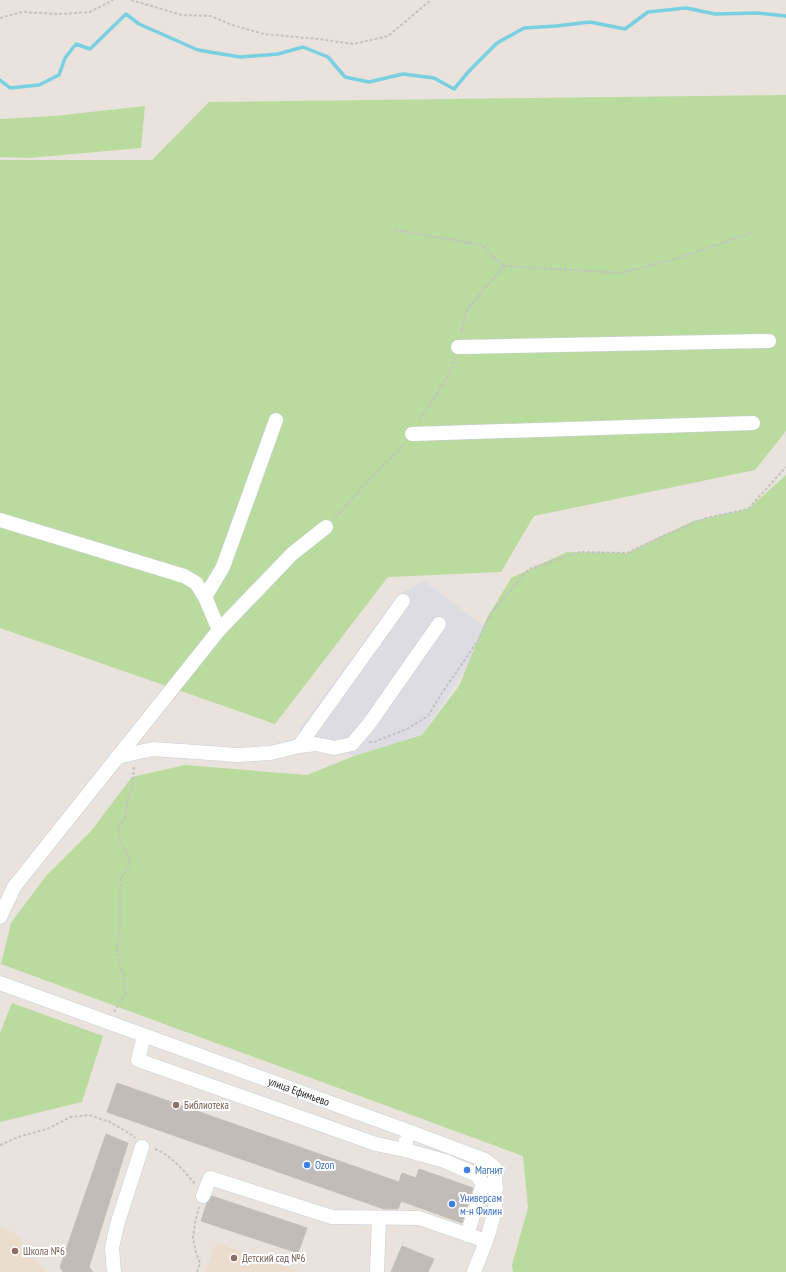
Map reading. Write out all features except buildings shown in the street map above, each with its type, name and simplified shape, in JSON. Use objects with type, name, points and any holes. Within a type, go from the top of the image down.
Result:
[{"type":"street","points":[[458,347],[769,341]]},
{"type":"street","points":[[205,597],[223,567],[276,420]]},
{"type":"street","points":[[412,434],[753,423]]},
{"type":"street","points":[[0,520],[184,576],[196,583],[205,597],[219,630]]},
{"type":"street","points":[[0,917],[14,887],[219,630],[292,554],[326,527]]},
{"type":"street","points":[[299,746],[403,601]]},
{"type":"street","points":[[117,757],[154,750],[238,755],[271,753],[299,746],[316,744],[334,748],[352,744],[369,724],[439,624]]},
{"type":"street","name":"улица Ефимьево","points":[[0,983],[485,1160],[495,1168],[489,1186],[495,1207],[486,1241],[474,1272]]},
{"type":"street","points":[[144,1036],[138,1060],[376,1144],[445,1161],[477,1175],[489,1186],[467,1235]]},
{"type":"street","points":[[405,1150],[408,1131]]},
{"type":"street","points":[[114,1272],[112,1248],[113,1240],[123,1203],[142,1147]]},
{"type":"street","points":[[203,1196],[210,1178],[332,1217],[419,1218],[486,1241]]},
{"type":"street","points":[[377,1272],[379,1218]]},
{"type":"path","points":[[0,18],[22,12],[59,14],[90,12],[113,0]]},
{"type":"path","points":[[131,0],[182,15],[211,16],[232,25],[264,34],[353,44],[388,36],[431,0]]},
{"type":"path","points":[[395,230],[482,245],[504,266],[621,273],[674,259],[751,233]]},
{"type":"path","points":[[326,527],[366,483],[407,442],[451,371],[467,310],[504,266]]},
{"type":"path","points":[[352,744],[374,742],[407,729],[428,716],[479,639],[490,614],[529,569],[580,552],[627,553],[706,518],[748,509],[786,467]]},
{"type":"path","points":[[109,1022],[125,996],[124,975],[119,963],[117,944],[120,929],[121,878],[128,868],[130,860],[120,839],[118,828],[125,817],[127,801],[133,784],[134,763],[132,754]]},
{"type":"path","points":[[0,1145],[21,1136],[47,1129],[71,1117],[89,1115],[110,1122],[132,1135],[142,1147],[156,1149],[170,1158],[185,1172],[203,1196],[195,1223],[193,1238],[200,1263],[197,1272]]},
{"type":"shaded area","points":[[424,581],[490,631],[422,735],[354,756],[299,730],[389,607],[405,591]]},
{"type":"shaded area","name":"Школа №6","points":[[0,1227],[16,1234],[46,1272],[0,1272]]},
{"type":"shaded area","name":"Детский сад №6","points":[[216,1243],[300,1272],[205,1272]]},
{"type":"green space","points":[[786,95],[786,431],[755,470],[534,516],[501,572],[388,577],[275,724],[0,628],[0,160],[152,160],[209,102]]},
{"type":"green space","points":[[145,106],[141,148],[28,158],[0,157],[0,119],[55,116]]},
{"type":"green space","points":[[786,475],[786,1272],[513,1272],[512,1265],[528,1208],[523,1156],[1,964],[11,923],[46,876],[91,831],[132,777],[185,765],[307,775],[354,756],[422,735],[459,686],[486,620],[511,578],[567,552],[627,553],[693,521],[748,509]]},
{"type":"green space","points":[[12,1003],[103,1036],[82,1102],[0,1122],[0,1033]]},
{"type":"waterway","points":[[0,80],[10,88],[39,85],[59,75],[65,58],[76,44],[90,49],[126,14],[139,24],[198,50],[240,57],[278,54],[303,47],[328,57],[345,77],[369,82],[403,74],[434,78],[454,89],[470,70],[497,43],[524,28],[590,22],[625,29],[648,12],[686,8],[715,14],[757,13],[786,16]]},
{"type":"place","name":"Библиотека","points":[[176,1105]]},
{"type":"place","name":"Ozon","points":[[307,1165]]},
{"type":"place","name":"Магнит","points":[[467,1170]]},
{"type":"place","name":"Универсам м-н Филин","points":[[452,1204]]},
{"type":"place","name":"Школа №6","points":[[15,1251]]},
{"type":"place","name":"Детский сад №6","points":[[234,1258]]}]
